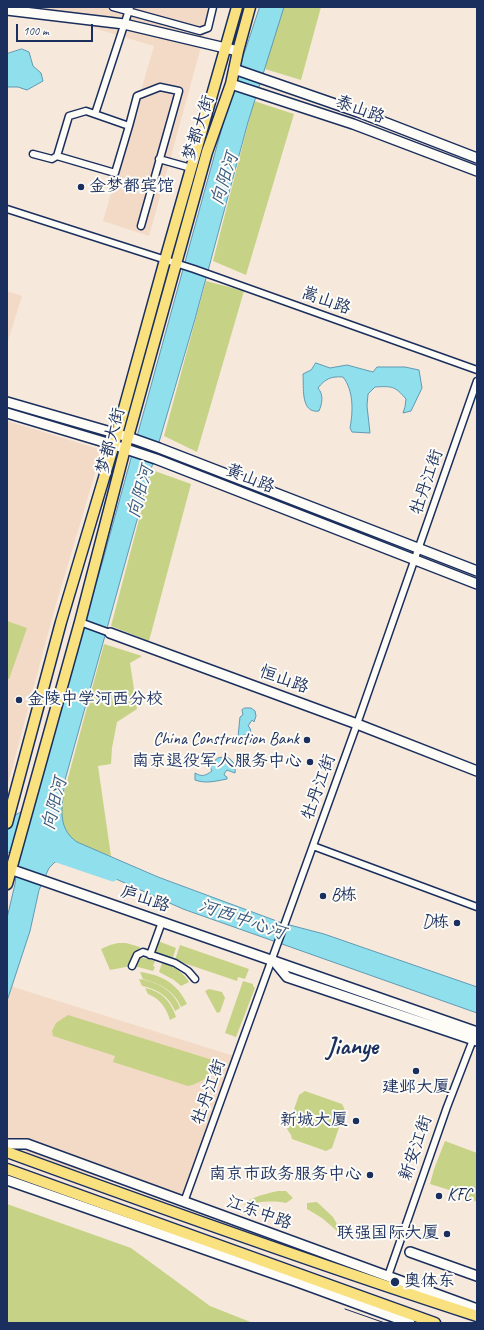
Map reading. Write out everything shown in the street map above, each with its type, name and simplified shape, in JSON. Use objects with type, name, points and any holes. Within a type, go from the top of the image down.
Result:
[{"type":"main road","name":"梦都大街","points":[[7,822],[61,622],[114,445],[237,7]]},
{"type":"main road","name":"梦都大街","points":[[7,884],[10,867],[80,622],[128,437],[176,263],[207,152],[231,84],[250,7]]},
{"type":"main road","name":"江东中路","points":[[7,1152],[208,1225],[477,1316]]},
{"type":"main road","points":[[7,1169],[435,1323]]},
{"type":"street","points":[[113,7],[129,9],[200,31],[208,28],[214,7]]},
{"type":"street","points":[[95,114],[129,9]]},
{"type":"street","points":[[7,10],[124,24],[238,51]]},
{"type":"street","name":"泰山路","points":[[234,69],[358,112],[477,158]]},
{"type":"street","name":"泰山路","points":[[231,84],[353,124],[477,171]]},
{"type":"street","points":[[57,156],[115,173],[137,96],[160,87],[179,91],[141,226]]},
{"type":"street","points":[[33,154],[52,159],[57,156],[69,116],[86,111],[129,126]]},
{"type":"street","points":[[160,158],[191,168]]},
{"type":"street","name":"嵩山路","points":[[7,209],[204,272],[477,370]]},
{"type":"street","name":"牡丹江街","points":[[184,1202],[357,724],[477,381]]},
{"type":"street","name":"黄山路","points":[[7,402],[128,437],[159,448],[477,571]]},
{"type":"street","name":"黄山路","points":[[7,413],[156,459],[477,584]]},
{"type":"street","name":"恒山路","points":[[80,622],[357,724],[477,771]]},
{"type":"street","points":[[312,846],[477,907]]},
{"type":"street","name":"庐山路","points":[[10,867],[20,873],[272,960],[476,1033]]},
{"type":"street","points":[[150,955],[162,922]]},
{"type":"street","points":[[132,966],[137,955],[143,952],[175,963],[188,971],[195,979]]},
{"type":"street","name":"新安江街","points":[[388,1276],[447,1107],[476,1033]]},
{"type":"street","points":[[7,1137],[27,1144]]},
{"type":"street","name":"江东中路","points":[[7,1144],[27,1144],[477,1309]]},
{"type":"street","points":[[9,1181],[295,1281],[410,1323]]},
{"type":"street","points":[[410,1252],[477,1276]]},
{"type":"shaded area","points":[[23,7],[212,7],[149,236],[103,221],[154,46]]},
{"type":"shaded area","points":[[7,291],[22,296],[7,344]]},
{"type":"shaded area","points":[[7,421],[102,450],[54,611],[7,788]]},
{"type":"shaded area","points":[[7,985],[237,1057],[184,1202],[7,1150]]},
{"type":"green space","points":[[282,7],[321,7],[301,80],[265,69]]},
{"type":"green space","points":[[254,101],[294,114],[246,275],[213,261]]},
{"type":"green space","points":[[206,281],[244,291],[197,452],[164,436]]},
{"type":"green space","points":[[152,470],[191,484],[149,641],[111,626]]},
{"type":"green space","points":[[7,621],[27,628],[9,679],[7,679]]},
{"type":"green space","points":[[104,644],[142,656],[130,663],[137,709],[117,722],[112,748],[111,764],[98,766],[111,856],[62,845],[54,830]]},
{"type":"green space","points":[[158,941],[176,948],[172,960],[154,954]]},
{"type":"green space","points":[[118,943],[126,943],[140,947],[131,966],[110,970],[101,949]]},
{"type":"green space","points":[[180,945],[249,969],[245,979],[238,977],[237,981],[175,960]]},
{"type":"green space","points":[[139,957],[155,961],[153,971],[134,966]]},
{"type":"green space","points":[[162,963],[177,970],[184,975],[189,982],[181,986],[174,980],[159,972]]},
{"type":"green space","points":[[140,972],[155,975],[174,985],[187,1004],[181,1007],[178,1001],[166,988],[143,979]]},
{"type":"green space","points":[[139,979],[152,982],[164,988],[174,996],[180,1008],[175,1011],[166,997],[153,989],[142,986]]},
{"type":"green space","points":[[243,981],[253,984],[255,988],[236,1037],[225,1033]]},
{"type":"green space","points":[[145,988],[151,989],[165,998],[176,1017],[170,1020],[167,1011],[162,1004],[156,998],[148,994]]},
{"type":"green space","points":[[209,989],[222,992],[225,998],[220,1012],[217,1013],[205,991]]},
{"type":"green space","points":[[68,1015],[219,1062],[206,1078],[198,1083],[188,1086],[113,1062],[115,1056],[53,1036],[52,1031],[56,1023]]},
{"type":"green space","points":[[305,1091],[342,1104],[345,1110],[332,1148],[326,1151],[292,1139],[287,1129],[299,1095]]},
{"type":"green space","points":[[445,1141],[477,1153],[477,1202],[459,1193],[430,1184]]},
{"type":"green space","points":[[278,1191],[286,1191],[293,1198],[286,1203],[264,1202],[243,1205],[255,1197]]},
{"type":"green space","points":[[317,1202],[333,1217],[344,1237],[322,1218],[307,1209],[307,1203]]},
{"type":"green space","points":[[7,1204],[131,1248],[210,1306],[253,1323],[7,1323]]},
{"type":"water","name":"向阳河","points":[[260,7],[284,7],[248,122],[195,319],[152,466],[65,780],[62,806],[63,822],[70,836],[77,842],[158,877],[282,923],[324,934],[477,987],[477,1013],[183,909],[78,862],[66,860],[55,862],[49,868],[39,890],[30,931],[7,1001],[7,918],[15,884],[17,867],[15,859],[7,851],[7,819],[21,812],[33,797],[103,560],[234,84]]},
{"type":"water","points":[[22,49],[29,52],[33,66],[41,73],[43,81],[27,90],[18,87],[7,87],[7,54]]},
{"type":"water","points":[[316,363],[330,368],[347,365],[373,372],[377,367],[405,367],[419,370],[422,388],[411,411],[403,413],[406,399],[396,389],[389,387],[375,387],[368,394],[367,406],[370,433],[352,432],[350,428],[352,415],[351,395],[347,383],[343,377],[329,379],[323,382],[318,388],[322,400],[319,411],[313,411],[306,404],[303,392],[303,374],[311,370]]},
{"type":"water","points":[[245,708],[251,708],[255,711],[256,716],[254,722],[252,720],[248,726],[251,733],[238,737],[240,717],[243,715],[242,710]]},
{"type":"water","points":[[227,757],[235,766],[235,773],[227,770],[224,774],[227,779],[207,782],[195,780],[195,773],[200,775],[207,774],[212,771],[210,767],[215,763],[214,761],[218,758]]},
{"type":"waterway","name":"河西中心河","points":[[54,857],[113,877]]},
{"type":"tram line","points":[[345,1309],[385,1323]]},
{"type":"place","name":"金梦都宾馆","points":[[81,187]]},
{"type":"place","name":"金陵中学河西分校","points":[[19,700]]},
{"type":"place","name":"China Construction Bank","points":[[307,740]]},
{"type":"place","name":"南京退役军人服务中心","points":[[310,762]]},
{"type":"place","name":"B栋","points":[[323,896]]},
{"type":"place","name":"D栋","points":[[457,923]]},
{"type":"place","name":"建邺大厦","points":[[416,1071]]},
{"type":"place","name":"新城大厦","points":[[356,1121]]},
{"type":"place","name":"南京市政务服务中心","points":[[370,1175]]},
{"type":"place","name":"KFC","points":[[439,1196]]},
{"type":"place","name":"联强国际大厦","points":[[447,1234]]},
{"type":"place","name":"奥体东","points":[[395,1282]]},
{"type":"district","name":"Jianye","points":[[352,1047]]}]
